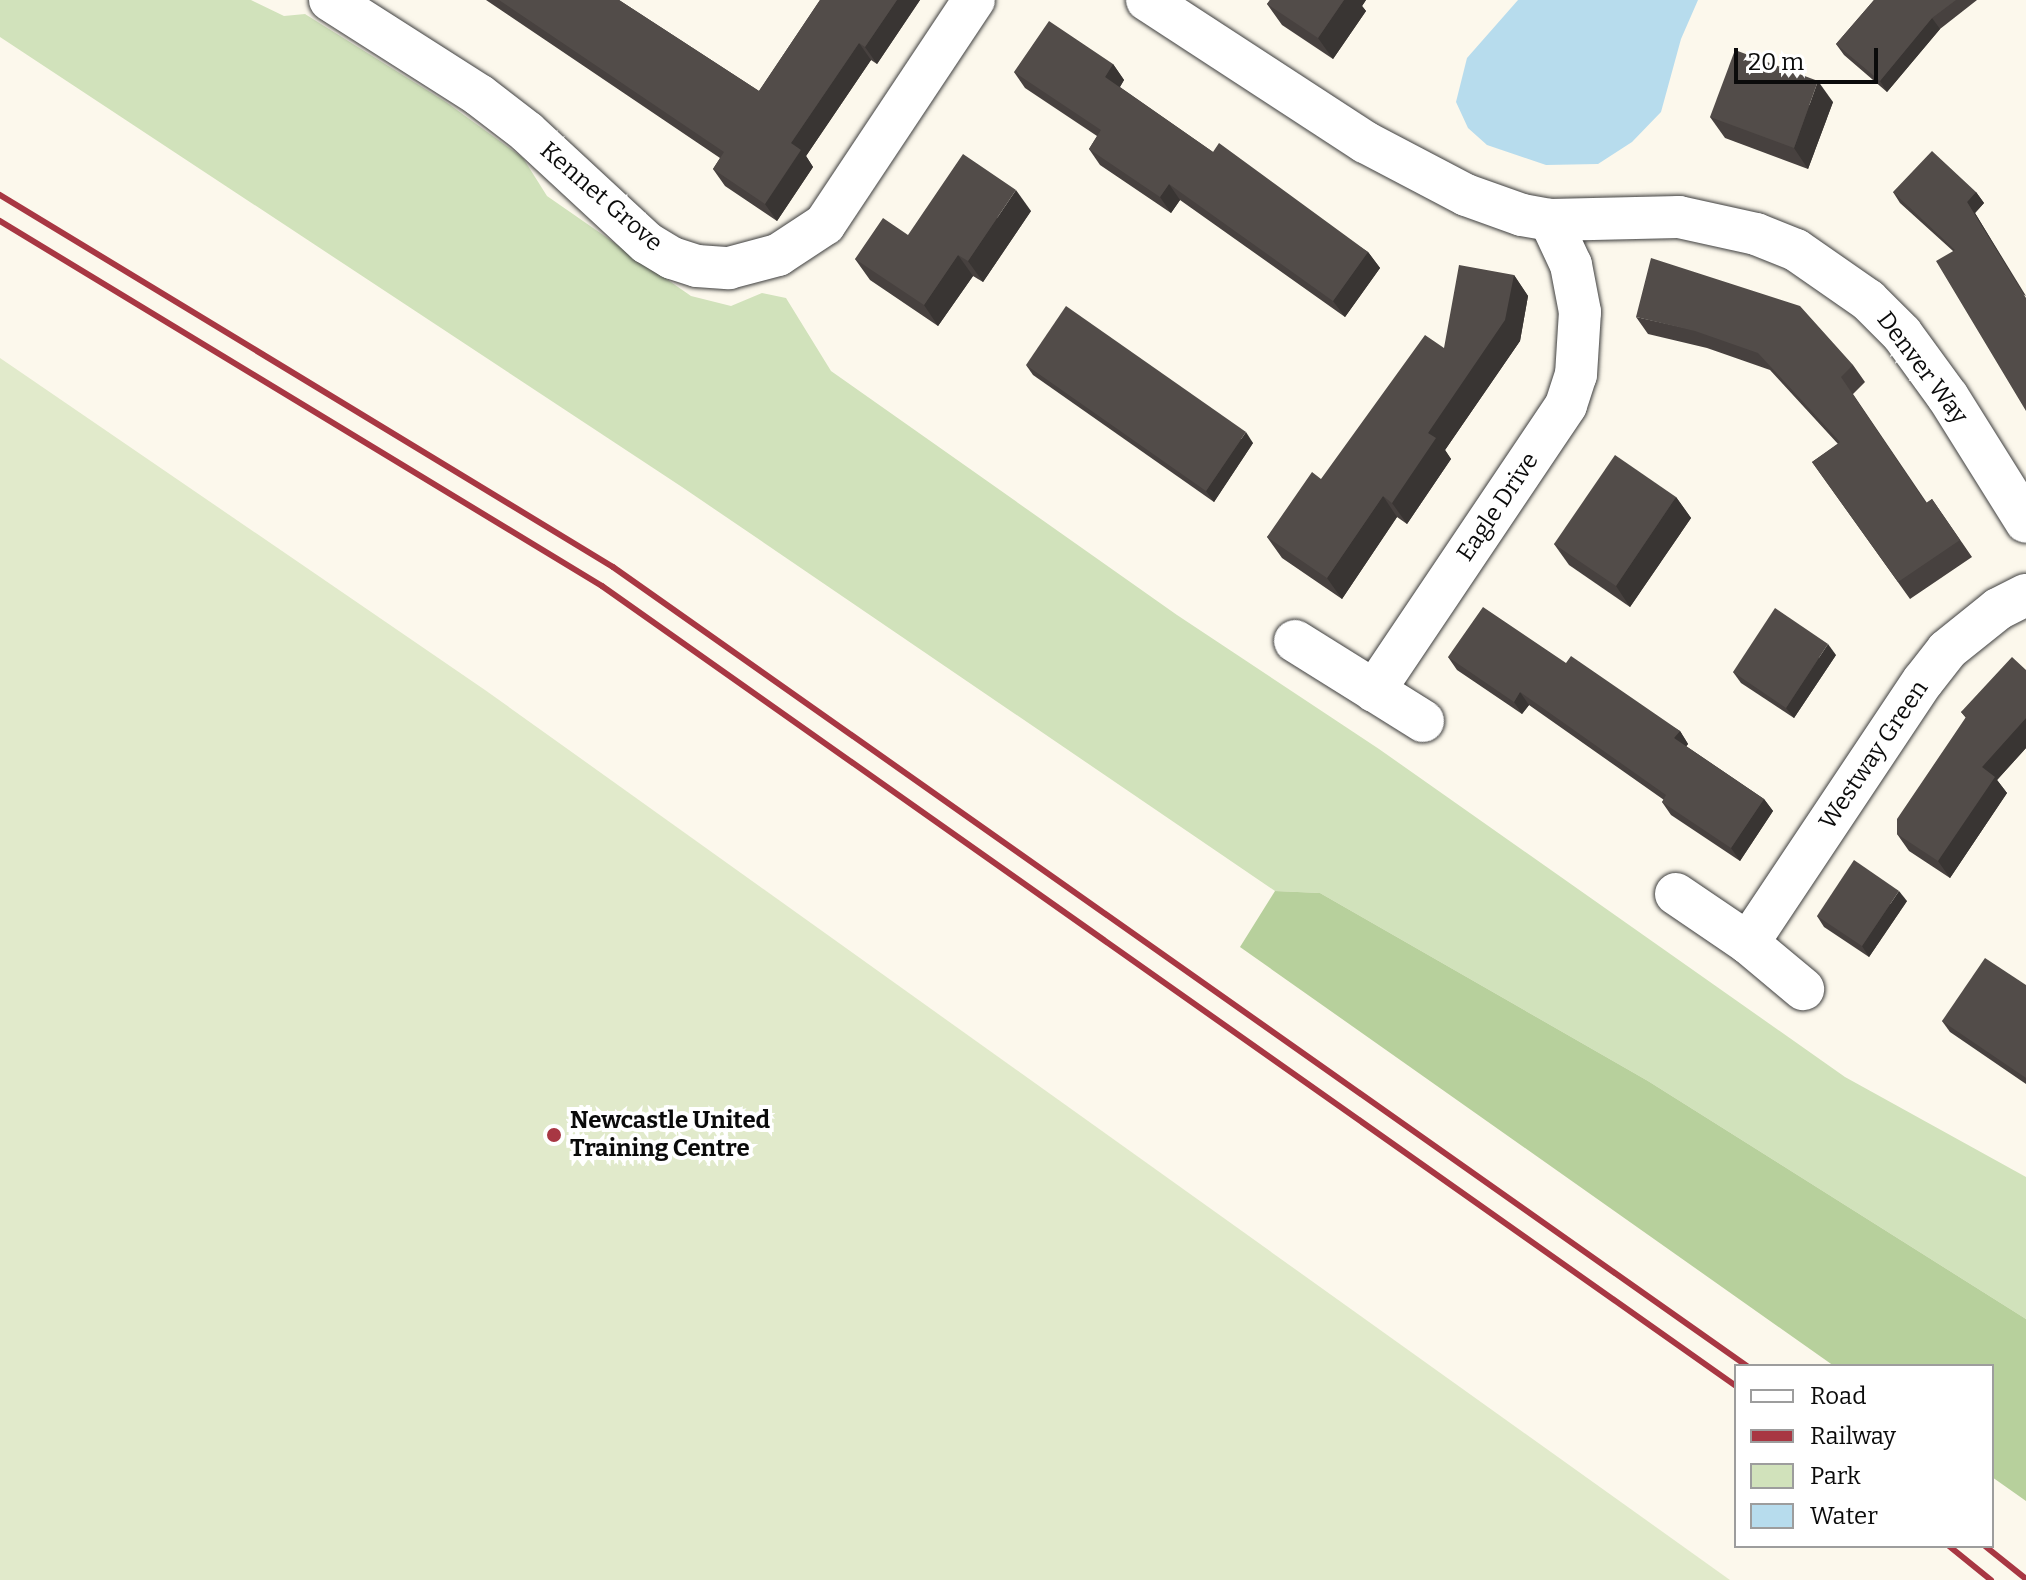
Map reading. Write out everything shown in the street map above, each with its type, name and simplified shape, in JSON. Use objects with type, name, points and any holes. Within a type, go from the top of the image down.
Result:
[{"type":"street","name":"Kennet Grove","points":[[330,0],[479,95],[527,132],[647,243],[685,262],[729,268],[778,255],[825,224],[974,0]]},
{"type":"street","name":"Denver Way","points":[[1147,0],[1396,159],[1466,195],[1522,215],[1550,220],[1692,220],[1756,234],[1796,250],[1836,274],[1868,300],[1927,366],[2026,522]]},
{"type":"street","name":"Eagle Drive","points":[[1374,691],[1566,405],[1576,375],[1580,312],[1571,265],[1550,220]]},
{"type":"street","name":"Westway Green","points":[[1748,943],[1931,670],[1969,629],[2026,595]]},
{"type":"street","points":[[1295,641],[1423,721]]},
{"type":"street","points":[[1676,894],[1748,943],[1803,989]]},
{"type":"green space","points":[[0,0],[251,0],[284,16],[305,14],[446,102],[523,158],[547,196],[691,296],[731,306],[762,293],[786,298],[831,371],[1177,615],[1379,749],[1845,1077],[2026,1177],[2026,1319],[1648,1081],[1320,893],[1275,891],[682,487],[0,37]]},
{"type":"green space","name":"Newcastle United Training Centre","points":[[0,358],[485,690],[1730,1580],[0,1580]]},
{"type":"green space","points":[[1275,891],[1320,893],[1648,1081],[2026,1319],[2026,1501],[1994,1478],[1994,1364],[1831,1364],[1240,947]]},
{"type":"water","points":[[1518,0],[1698,0],[1681,39],[1661,112],[1632,142],[1598,164],[1546,165],[1487,145],[1468,128],[1456,102],[1467,58]]},
{"type":"building","points":[[499,0],[619,0],[759,91],[820,0],[897,0],[865,47],[859,43],[791,143],[801,150],[765,204],[713,169],[724,152]]},
{"type":"building","points":[[1270,0],[1344,0],[1318,38],[1267,4]]},
{"type":"building","points":[[1874,0],[1956,0],[1932,18],[1880,81],[1836,44]]},
{"type":"building","points":[[1049,21],[1113,64],[1105,77],[1213,152],[1219,143],[1368,252],[1333,301],[1169,184],[1160,197],[1089,149],[1101,130],[1014,72]]},
{"type":"building","points":[[1735,50],[1818,81],[1794,148],[1710,117]]},
{"type":"building","points":[[1932,151],[1976,192],[1967,202],[2026,298],[2026,411],[1936,261],[1955,250],[1893,192]]},
{"type":"building","points":[[963,154],[1016,190],[968,261],[958,255],[924,305],[855,259],[883,218],[908,235]]},
{"type":"building","points":[[1651,258],[1800,306],[1853,365],[1841,377],[1926,503],[1932,499],[1960,540],[1898,582],[1812,462],[1840,442],[1758,353],[1695,331],[1636,317]]},
{"type":"building","points":[[1459,265],[1514,275],[1505,320],[1428,433],[1436,438],[1392,503],[1383,496],[1327,578],[1267,537],[1312,472],[1321,479],[1425,335],[1444,348]]},
{"type":"building","points":[[1066,306],[1246,432],[1206,491],[1026,365]]},
{"type":"building","points":[[1615,455],[1676,497],[1616,586],[1554,544]]},
{"type":"building","points":[[1483,607],[1566,663],[1571,656],[1680,731],[1674,738],[1764,799],[1731,848],[1662,802],[1666,795],[1520,692],[1514,702],[1448,657]]},
{"type":"building","points":[[1775,608],[1828,644],[1786,708],[1733,672]]},
{"type":"building","points":[[2012,657],[2026,670],[2026,718],[1982,767],[1995,777],[1938,861],[1897,834],[1897,819],[1966,717],[1961,712]]},
{"type":"building","points":[[1854,860],[1899,891],[1862,946],[1817,916]]},
{"type":"building","points":[[1985,958],[2026,985],[2026,1078],[1942,1021]]},
{"type":"railway","points":[[0,195],[613,567],[1744,1364]]},
{"type":"railway","points":[[0,221],[602,586],[1734,1385]]},
{"type":"railway","points":[[1951,1548],[1991,1580]]},
{"type":"railway","points":[[1987,1548],[2026,1579]]},
{"type":"place","name":"Newcastle United Training Centre","points":[[554,1135]]}]
